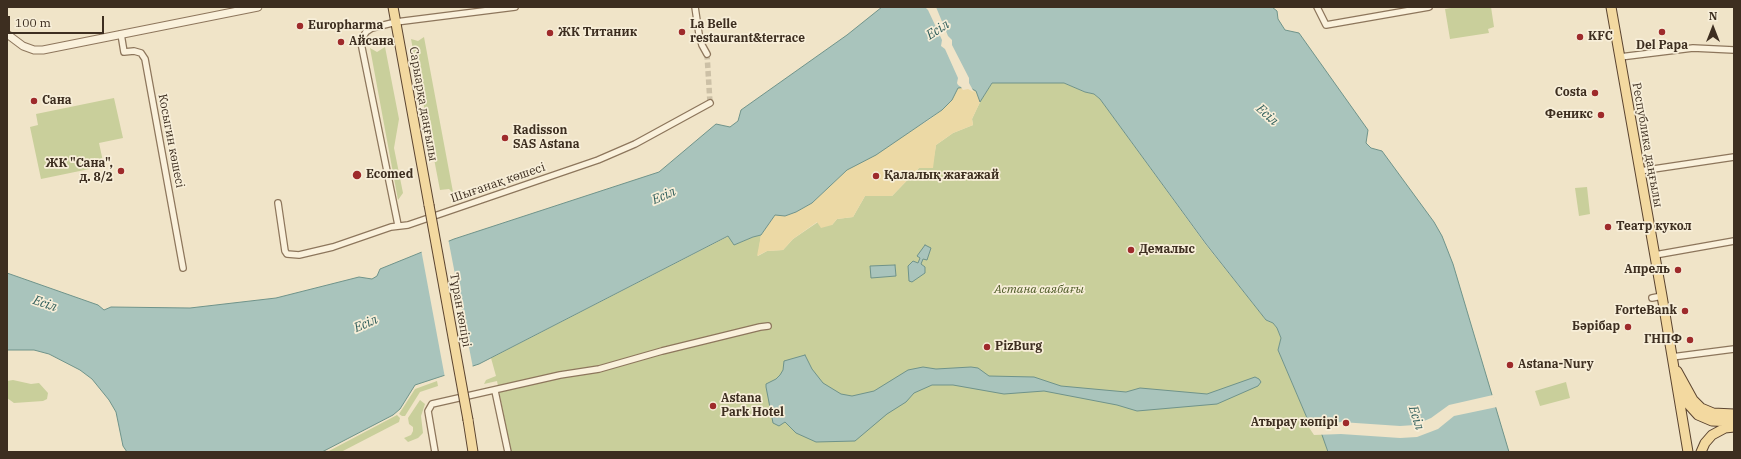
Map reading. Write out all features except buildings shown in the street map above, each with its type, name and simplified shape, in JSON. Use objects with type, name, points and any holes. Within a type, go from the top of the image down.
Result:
[{"type":"main road","name":"Сарыарқа даңғылы","points":[[393,7],[429,205]]},
{"type":"main road","name":"Республика даңғылы","points":[[1611,7],[1688,452]]},
{"type":"main road","name":"Тұран көпірі","points":[[429,205],[473,452]]},
{"type":"main road","points":[[1672,357],[1686,400],[1698,415],[1712,421],[1734,422]]},
{"type":"main road","points":[[1678,376],[1693,400],[1701,408],[1714,413],[1734,414]]},
{"type":"main road","points":[[1701,452],[1705,443],[1712,435],[1720,430],[1734,427]]},
{"type":"street","points":[[7,34],[23,46],[38,50],[258,7]]},
{"type":"street","points":[[398,225],[361,43],[366,32],[372,28],[396,22],[515,7]]},
{"type":"street","points":[[695,7],[699,34],[702,45],[707,54]]},
{"type":"street","points":[[1317,7],[1326,24],[1429,7]]},
{"type":"street","name":"Косыгин көшесі","points":[[121,34],[124,52],[134,51],[141,53],[144,59],[184,268]]},
{"type":"street","points":[[1620,57],[1693,48],[1734,50]]},
{"type":"street","name":"Шығанақ көшесі","points":[[278,203],[285,251],[289,255],[299,255],[326,249],[398,225],[408,225],[598,160],[635,144],[710,103]]},
{"type":"street","points":[[1640,171],[1734,156]]},
{"type":"street","points":[[1655,255],[1734,241]]},
{"type":"street","points":[[1652,298],[1662,296]]},
{"type":"street","points":[[435,452],[428,412],[430,406],[440,402],[483,392],[496,391],[560,375],[599,369],[760,326],[768,326]]},
{"type":"street","points":[[1672,357],[1734,349]]},
{"type":"street","points":[[496,391],[508,452]]},
{"type":"green space","points":[[1457,7],[1491,7],[1494,27],[1488,29],[1489,33],[1450,39],[1445,9]]},
{"type":"green space","points":[[424,37],[453,192],[449,189],[440,190],[411,39],[418,41]]},
{"type":"green space","points":[[385,47],[399,119],[394,148],[403,193],[398,200],[370,48],[377,52]]},
{"type":"green space","name":"Астана саябағы","points":[[992,83],[1064,83],[1085,92],[1094,94],[1100,99],[1206,245],[1266,320],[1273,323],[1277,328],[1281,338],[1278,350],[1310,425],[1321,431],[1328,452],[511,452],[497,381],[484,384],[486,380],[496,376],[491,358],[729,236],[734,245],[761,235],[758,256],[767,251],[783,250],[793,239],[818,222],[832,225],[837,219],[853,217],[865,196],[892,196],[919,168],[932,168],[936,145],[953,133],[973,125],[972,119],[980,102]]},
{"type":"green space","points":[[114,98],[123,138],[99,143],[104,166],[41,179],[30,127],[38,125],[36,114]]},
{"type":"green space","points":[[1587,187],[1590,214],[1579,216],[1575,188]]},
{"type":"green space","points":[[13,380],[31,384],[39,383],[48,393],[47,399],[43,401],[14,403],[7,398],[7,381]]},
{"type":"green space","points":[[437,381],[438,386],[420,392],[405,416],[399,414],[415,389]]},
{"type":"green space","points":[[1566,382],[1570,398],[1540,406],[1535,391]]},
{"type":"green space","points":[[420,400],[425,404],[421,416],[423,433],[418,438],[408,442],[404,438],[411,435],[413,427],[409,424],[408,418]]},
{"type":"green space","points":[[397,415],[400,418],[399,422],[341,452],[327,452]]},
{"type":"sand","name":"Қалалық жағажай","points":[[968,87],[976,91],[980,102],[972,119],[973,125],[953,133],[936,145],[933,168],[919,168],[892,196],[865,196],[853,217],[837,219],[832,225],[821,228],[817,222],[793,239],[783,250],[767,251],[757,256],[761,235],[775,215],[785,216],[812,203],[847,170],[929,120],[942,110],[951,100],[958,88]]},
{"type":"water","name":"Есіл","points":[[882,7],[1272,7],[1277,11],[1278,19],[1285,30],[1299,33],[1368,130],[1366,143],[1371,148],[1382,151],[1434,222],[1442,236],[1453,264],[1509,452],[1328,452],[1321,432],[1310,425],[1278,350],[1281,338],[1277,328],[1273,323],[1266,320],[1206,244],[1100,99],[1094,94],[1085,92],[1064,83],[992,83],[980,102],[976,91],[968,87],[958,88],[952,100],[942,110],[876,155],[847,170],[812,203],[785,216],[775,215],[761,235],[734,245],[728,236],[479,364],[415,385],[400,409],[393,415],[322,452],[127,452],[123,446],[116,412],[109,400],[92,379],[80,370],[49,354],[34,350],[7,350],[7,273],[98,305],[104,310],[111,307],[190,308],[276,298],[359,277],[372,279],[377,276],[380,269],[454,239],[659,172],[716,124],[730,127],[738,121],[741,110],[847,35]]},
{"type":"water","points":[[925,245],[931,248],[927,260],[923,259],[921,264],[925,267],[925,273],[912,282],[909,281],[908,266],[913,261],[918,263],[920,258],[917,256]]},
{"type":"water","points":[[895,265],[896,276],[871,278],[870,266]]},
{"type":"water","points":[[805,355],[812,369],[823,383],[841,394],[852,396],[874,391],[908,370],[923,367],[936,369],[971,367],[978,368],[989,376],[1034,377],[1061,386],[1126,392],[1140,388],[1207,394],[1255,377],[1261,382],[1258,386],[1217,404],[1137,411],[1117,405],[1044,391],[1004,394],[953,385],[932,385],[914,393],[906,402],[887,414],[855,441],[816,442],[796,433],[785,422],[779,426],[773,423],[766,387],[766,384],[776,379],[780,375],[783,370],[784,361]]},
{"type":"pier","points":[[925,7],[936,7],[974,92],[968,89],[963,90],[958,85],[958,78],[945,49],[941,46],[942,40],[928,10]]},
{"type":"pier","points":[[448,238],[473,368],[445,378],[421,249]]},
{"type":"pier","name":"Атырау көпірі","points":[[1493,395],[1497,407],[1454,416],[1438,429],[1417,437],[1400,438],[1341,434],[1314,435],[1308,426],[1341,422],[1400,426],[1415,425],[1431,418],[1449,405]]},
{"type":"tunnel","points":[[707,54],[710,103]]},
{"type":"place","name":"Europharma","points":[[300,26]]},
{"type":"place","name":"La Belle restaurant&terrace","points":[[682,32]]},
{"type":"place","name":"Del Papa","points":[[1662,32]]},
{"type":"place","name":"ЖК Титаник","points":[[550,33]]},
{"type":"place","name":"KFC","points":[[1580,37]]},
{"type":"place","name":"Айсана","points":[[341,42]]},
{"type":"place","name":"Costa","points":[[1595,93]]},
{"type":"place","name":"Сана","points":[[34,101]]},
{"type":"place","name":"Феникс","points":[[1601,115]]},
{"type":"place","name":"Radisson SAS Astana","points":[[505,138]]},
{"type":"place","name":"ЖК \"Сана\", д. 8/2","points":[[121,171]]},
{"type":"place","name":"Ecomed","points":[[357,175]]},
{"type":"place","name":"Қалалық жағажай","points":[[876,176]]},
{"type":"place","name":"Театр кукол","points":[[1608,227]]},
{"type":"place","name":"Демалыс","points":[[1131,250]]},
{"type":"place","name":"Апрель","points":[[1678,270]]},
{"type":"place","name":"ForteBank","points":[[1685,311]]},
{"type":"place","name":"Бәрібар","points":[[1628,327]]},
{"type":"place","name":"ГНПФ","points":[[1690,340]]},
{"type":"place","name":"PizBurg","points":[[987,347]]},
{"type":"place","name":"Astana-Nury","points":[[1510,365]]},
{"type":"place","name":"Astana Park Hotel","points":[[713,406]]},
{"type":"place","name":"Атырау көпірі","points":[[1346,423]]}]
